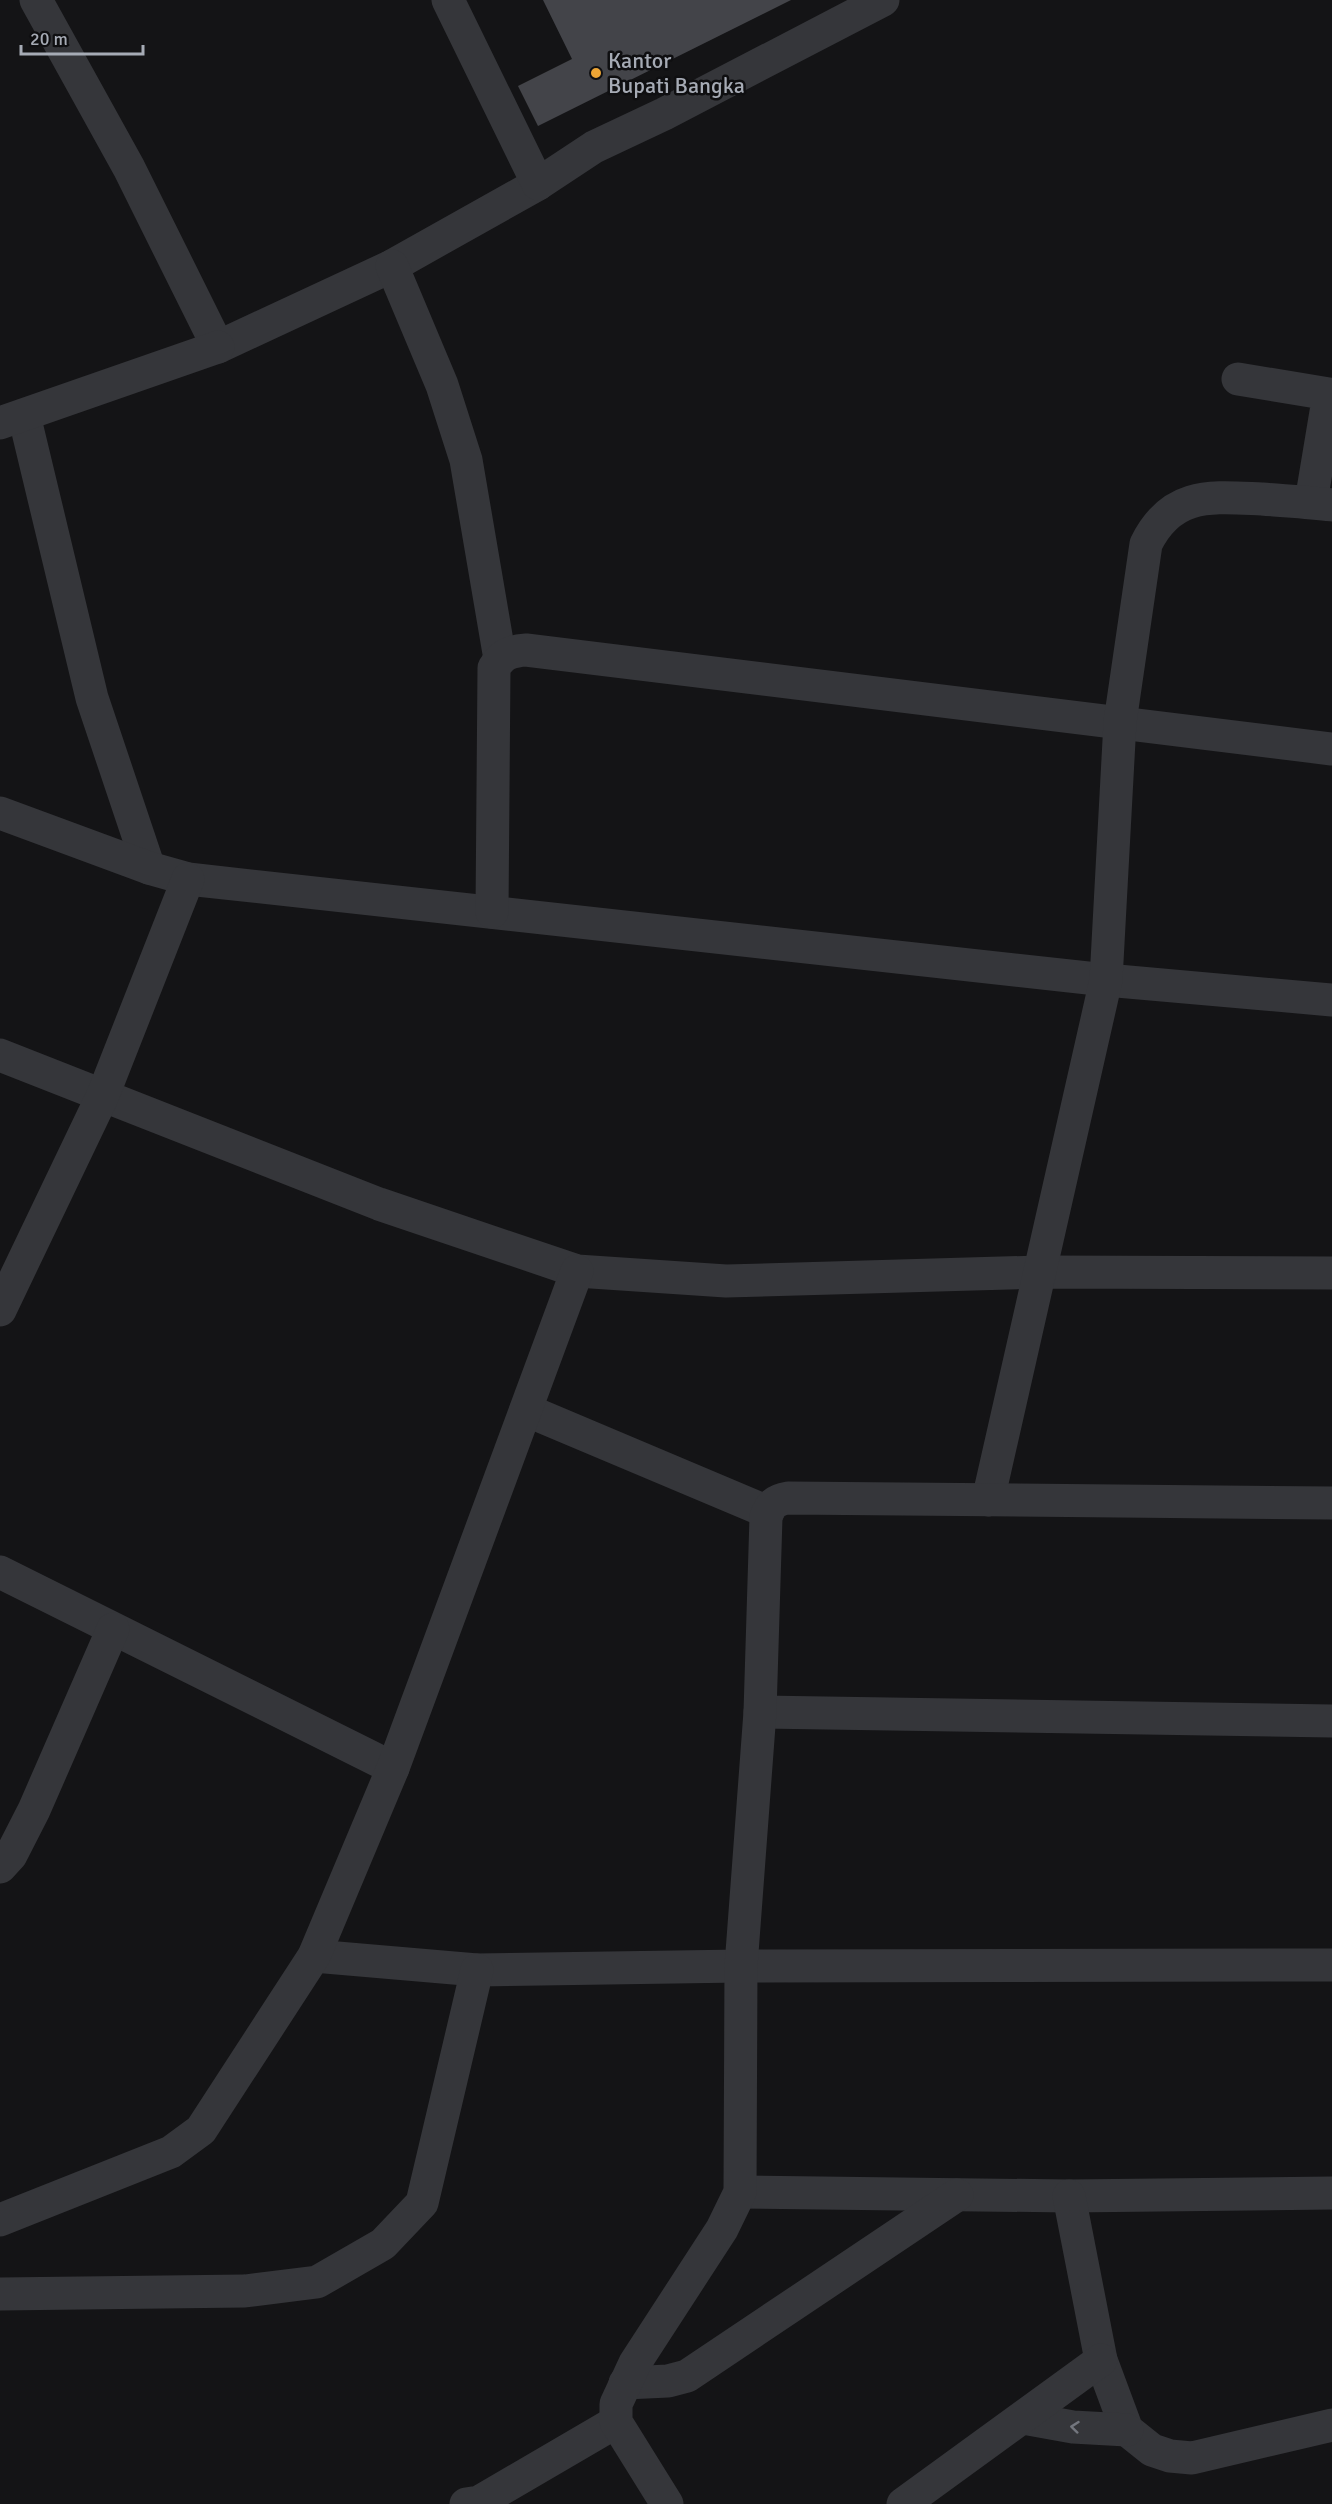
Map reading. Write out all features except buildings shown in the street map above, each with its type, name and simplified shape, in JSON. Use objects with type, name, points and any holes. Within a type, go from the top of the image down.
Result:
[{"type":"street","points":[[36,0],[129,168],[218,347]]},
{"type":"street","points":[[448,0],[538,184]]},
{"type":"street","points":[[149,868],[92,698],[12,419],[218,347],[392,266],[538,184],[594,147],[664,114],[883,0]]},
{"type":"street","points":[[392,266],[442,385],[466,460],[500,659],[494,673],[492,912]]},
{"type":"street","points":[[988,1500],[1107,980],[1120,722],[1146,544],[1153,529],[1171,512],[1210,496],[1322,504],[1331,394],[1238,379]]},
{"type":"street","points":[[500,659],[514,651],[526,650],[1332,749]]},
{"type":"street","points":[[0,813],[149,868],[188,879],[1107,980],[1332,1000]]},
{"type":"street","points":[[1,1306],[103,1095],[188,879]]},
{"type":"street","points":[[0,1055],[379,1204],[577,1271],[726,1281],[1040,1272],[1332,1273]]},
{"type":"street","points":[[0,2220],[171,2152],[201,2130],[314,1956],[393,1768],[577,1271]]},
{"type":"street","points":[[526,1410],[768,1512]]},
{"type":"street","points":[[667,2504],[616,2422],[616,2404],[625,2383],[722,2229],[740,2192],[741,1966],[760,1712],[768,1512],[774,1502],[788,1498],[1332,1503]]},
{"type":"street","points":[[0,1572],[393,1768]]},
{"type":"street","points":[[0,1867],[11,1854],[34,1810],[112,1629]]},
{"type":"street","points":[[760,1712],[1332,1721]]},
{"type":"street","points":[[314,1956],[477,1970],[741,1966],[1332,1965]]},
{"type":"street","points":[[0,2294],[245,2291],[317,2282],[383,2244],[422,2203],[477,1970]]},
{"type":"street","points":[[740,2192],[1069,2196],[1332,2193]]},
{"type":"street","points":[[625,2383],[668,2381],[687,2376],[957,2195]]},
{"type":"street","points":[[1069,2196],[1101,2360],[1127,2430],[1152,2450],[1170,2456],[1192,2458],[1332,2426]]},
{"type":"street","points":[[903,2504],[1101,2360]]},
{"type":"street","points":[[1023,2418],[1073,2427],[1127,2430]]},
{"type":"street","points":[[466,2504],[479,2502],[616,2422]]},
{"type":"place","name":"Kantor Bupati Bangka","points":[[596,73]]}]
